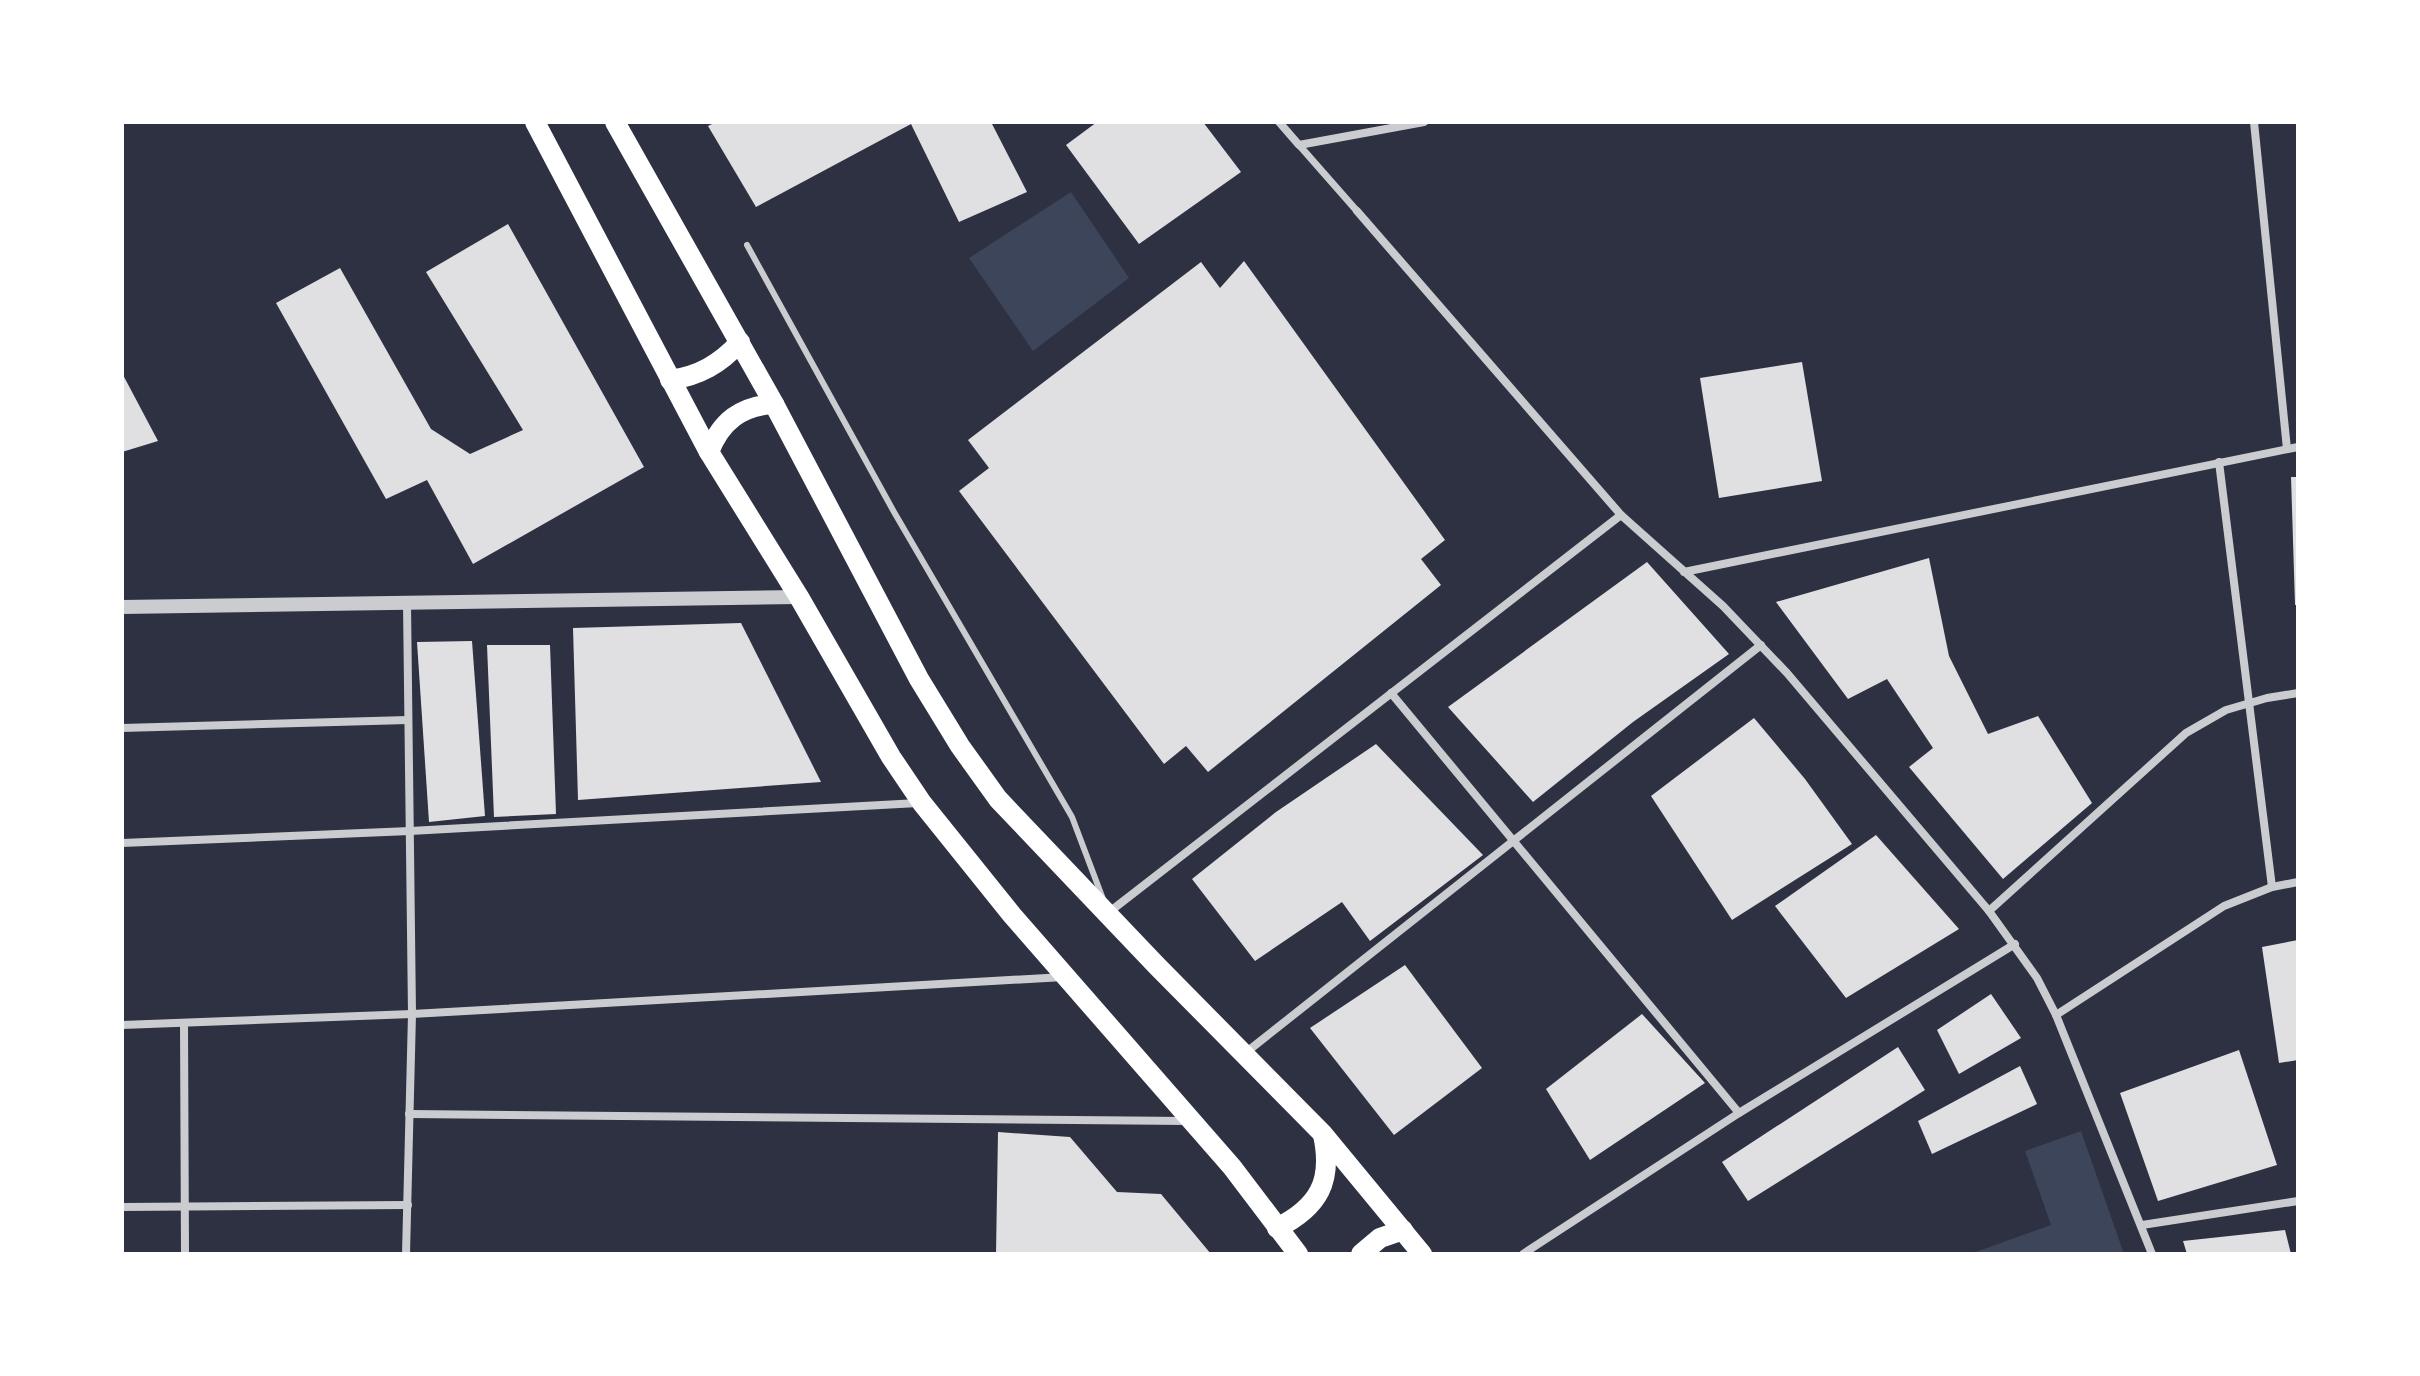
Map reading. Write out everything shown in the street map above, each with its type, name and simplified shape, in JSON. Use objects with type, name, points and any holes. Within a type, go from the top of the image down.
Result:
[{"type":"main road","points":[[535,122],[709,452],[799,597],[891,757],[922,803],[1012,915],[1232,1167],[1298,1254]]},
{"type":"main road","points":[[615,122],[774,404],[885,617],[960,746],[998,799],[1243,1055],[1323,1134],[1422,1254]]},
{"type":"main road","points":[[670,380],[686,378],[709,368],[740,342]]},
{"type":"main road","points":[[709,452],[726,422],[740,411],[756,405],[774,404]]},
{"type":"main road","points":[[1277,1228],[1297,1218],[1314,1201],[1325,1180],[1328,1157],[1323,1134]]},
{"type":"main road","points":[[1361,1254],[1380,1238],[1403,1230]]},
{"type":"street","points":[[1279,122],[1621,515],[1761,645],[2015,944],[2056,1015],[2152,1254]]},
{"type":"street","points":[[1299,145],[1424,122]]},
{"type":"street","points":[[2254,122],[2287,449]]},
{"type":"street","points":[[1684,572],[2298,447]]},
{"type":"street","points":[[2219,462],[2272,887]]},
{"type":"street","points":[[1108,913],[1621,515]]},
{"type":"street","points":[[122,607],[799,597]]},
{"type":"street","points":[[406,1254],[412,1014],[407,603]]},
{"type":"street","points":[[1243,1055],[1761,645]]},
{"type":"street","points":[[1391,693],[1739,1113]]},
{"type":"street","points":[[1989,911],[2186,733],[2206,720],[2247,703],[2298,693]]},
{"type":"street","points":[[122,728],[408,720]]},
{"type":"street","points":[[122,843],[922,803]]},
{"type":"street","points":[[2056,1015],[2224,906],[2272,887],[2298,882]]},
{"type":"street","points":[[1523,1254],[1739,1113],[2015,944]]},
{"type":"street","points":[[122,1025],[412,1014],[1067,977]]},
{"type":"street","points":[[184,1023],[185,1254]]},
{"type":"street","points":[[409,1114],[1192,1121]]},
{"type":"street","points":[[2142,1225],[2298,1201]]},
{"type":"street","points":[[122,1207],[408,1205]]},
{"type":"lane","points":[[747,245],[946,604],[1072,817],[1108,913]]},
{"type":"shaded area","points":[[1071,192],[1129,278],[1033,351],[969,258]]},
{"type":"shaded area","points":[[2081,1131],[2124,1254],[1970,1254],[2051,1225],[2025,1151]]},
{"type":"building","points":[[716,122],[991,122],[1027,192],[959,222],[911,124],[756,207],[708,126]]},
{"type":"building","points":[[1097,122],[1203,122],[1241,172],[1139,244],[1066,145]]},
{"type":"building","points":[[508,224],[644,467],[473,564],[427,480],[386,499],[276,303],[340,268],[431,429],[470,454],[523,430],[426,272]]},
{"type":"building","points":[[1244,261],[1445,540],[1421,559],[1441,585],[1208,772],[1186,746],[1164,764],[959,491],[989,468],[968,440],[1201,262],[1220,288]]},
{"type":"building","points":[[1802,362],[1822,481],[1719,498],[1700,378]]},
{"type":"building","points":[[122,373],[158,441],[122,452]]},
{"type":"building","points":[[2291,477],[2298,477],[2298,605],[2295,605]]},
{"type":"building","points":[[1929,558],[1949,656],[1988,734],[2038,716],[2092,803],[2003,879],[1909,767],[1933,748],[1887,679],[1848,699],[1776,602]]},
{"type":"building","points":[[1647,562],[1729,654],[1633,722],[1533,802],[1448,707]]},
{"type":"building","points":[[741,623],[821,782],[578,800],[573,628]]},
{"type":"building","points":[[472,641],[485,816],[429,822],[417,642]]},
{"type":"building","points":[[487,645],[550,645],[556,814],[494,817]]},
{"type":"building","points":[[1754,718],[1805,779],[1852,844],[1732,920],[1651,796]]},
{"type":"building","points":[[1376,744],[1483,855],[1370,941],[1342,902],[1255,961],[1192,879],[1276,812]]},
{"type":"building","points":[[1876,835],[1959,929],[1846,998],[1775,906]]},
{"type":"building","points":[[2298,940],[2298,1060],[2279,1063],[2262,947]]},
{"type":"building","points":[[1405,965],[1482,1068],[1394,1135],[1310,1028]]},
{"type":"building","points":[[1991,994],[2021,1038],[1959,1074],[1937,1030]]},
{"type":"building","points":[[1642,1014],[1705,1083],[1590,1160],[1546,1089]]},
{"type":"building","points":[[1898,1047],[1925,1090],[1748,1201],[1722,1162]]},
{"type":"building","points":[[2239,1050],[2277,1165],[2158,1201],[2120,1093]]},
{"type":"building","points":[[2020,1066],[2037,1104],[1932,1154],[1918,1121]]},
{"type":"building","points":[[998,1132],[1070,1137],[1117,1192],[1161,1194],[1211,1254],[996,1254]]},
{"type":"building","points":[[2285,1230],[2291,1254],[2187,1254],[2183,1241]]}]
